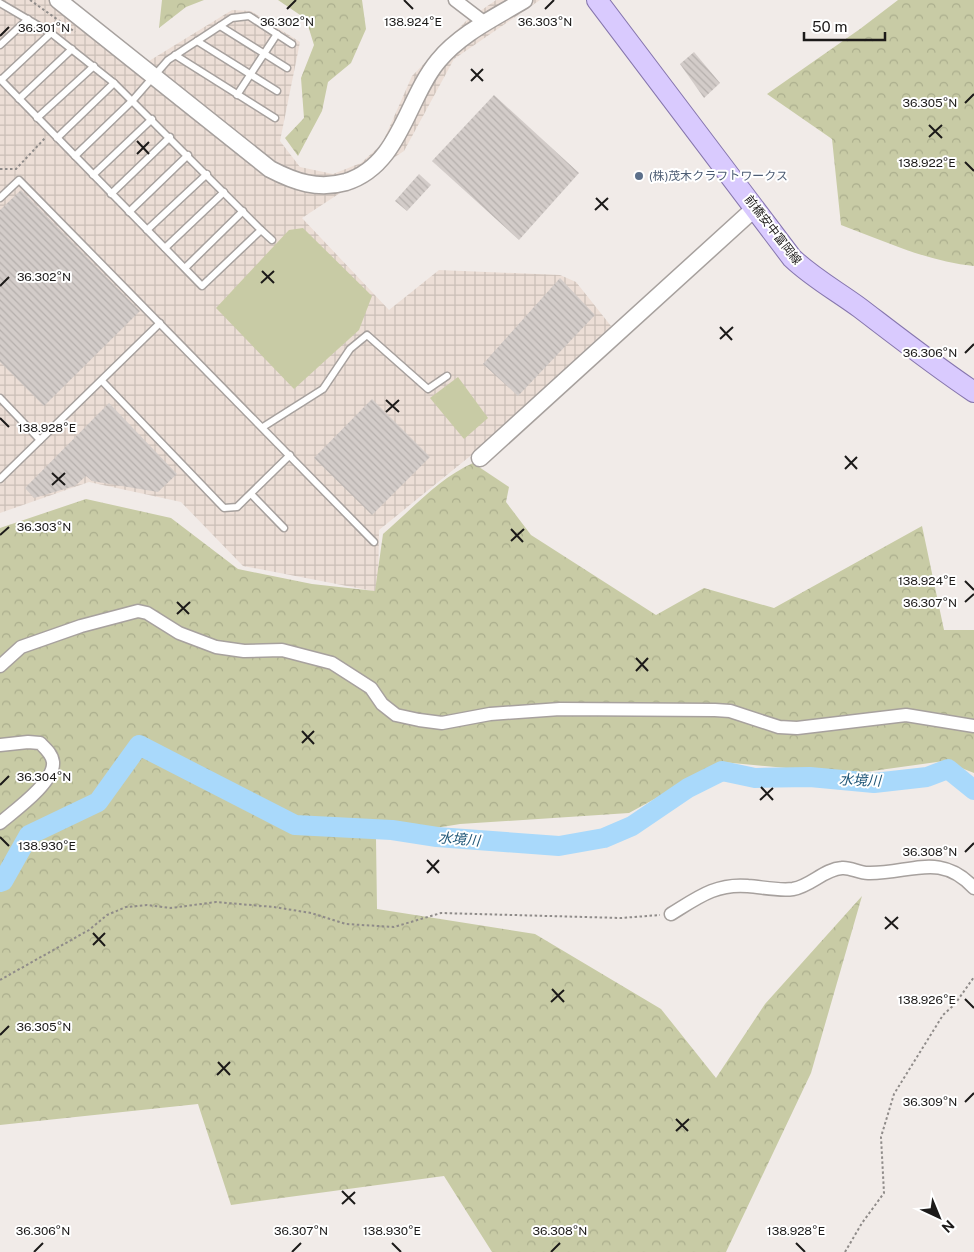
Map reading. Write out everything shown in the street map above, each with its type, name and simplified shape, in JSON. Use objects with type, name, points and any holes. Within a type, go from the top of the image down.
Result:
[{"type":"main road","name":"前橋安中富岡線","points":[[597,0],[780,243],[808,272],[859,308],[922,357],[974,392]]},
{"type":"street","points":[[58,0],[270,169],[299,183],[312,185],[337,184],[360,178],[375,167],[390,148],[426,75],[452,45],[524,0]]},
{"type":"street","points":[[455,0],[485,23]]},
{"type":"street","points":[[480,458],[755,208]]},
{"type":"street","points":[[0,666],[21,647],[81,626],[138,611],[147,613],[179,633],[216,646],[244,650],[282,650],[332,662],[371,688],[382,704],[396,715],[419,720],[442,723],[490,714],[589,708],[730,711],[780,727],[797,728],[906,715],[974,726]]},
{"type":"street","points":[[0,745],[28,742],[40,743],[50,754],[53,764],[50,776],[0,823]]},
{"type":"street","points":[[672,914],[720,886],[793,889],[843,867],[866,873],[942,866],[954,871],[974,888]]},
{"type":"lane","points":[[0,10],[3,4],[51,33],[94,66],[133,100],[272,240]]},
{"type":"lane","points":[[75,156],[133,100],[168,60],[232,18],[249,16],[292,44]]},
{"type":"lane","points":[[0,45],[28,19]]},
{"type":"lane","points":[[220,26],[287,68]]},
{"type":"lane","points":[[51,33],[1,80],[202,286],[261,230]]},
{"type":"lane","points":[[237,95],[277,34]]},
{"type":"lane","points":[[197,41],[278,91]]},
{"type":"lane","points":[[19,99],[72,49]]},
{"type":"lane","points":[[175,56],[275,118]]},
{"type":"lane","points":[[37,118],[94,66]]},
{"type":"lane","points":[[57,138],[114,83]]},
{"type":"lane","points":[[93,175],[152,119]]},
{"type":"lane","points":[[111,194],[170,137]]},
{"type":"lane","points":[[129,212],[188,155]]},
{"type":"lane","points":[[147,230],[207,174]]},
{"type":"lane","points":[[0,198],[20,180],[374,542]]},
{"type":"lane","points":[[165,248],[224,192]]},
{"type":"lane","points":[[185,268],[243,211]]},
{"type":"lane","points":[[0,479],[160,324]]},
{"type":"lane","points":[[263,427],[323,389],[350,349],[367,335],[428,389],[446,376]]},
{"type":"lane","points":[[102,381],[224,508],[237,507],[290,455]]},
{"type":"lane","points":[[0,398],[40,440]]},
{"type":"lane","points":[[251,494],[284,528]]},
{"type":"path","points":[[30,0],[75,32]]},
{"type":"path","points":[[0,169],[16,169],[46,137]]},
{"type":"path","points":[[0,980],[89,930],[107,915],[126,907],[147,905],[171,908],[216,902],[274,907],[311,913],[346,924],[394,927],[441,914],[621,918],[672,914]]},
{"type":"path","points":[[845,1252],[862,1223],[884,1193],[881,1137],[894,1094],[944,1015],[955,1004],[974,976]]},
{"type":"shaded area","points":[[0,0],[71,0],[149,61],[232,10],[251,11],[300,42],[280,141],[300,167],[333,174],[361,163],[382,144],[412,76],[466,21],[496,0],[540,0],[454,59],[404,151],[302,218],[389,310],[439,270],[560,275],[576,282],[611,326],[474,453],[379,530],[378,592],[243,566],[181,502],[89,482],[0,513]]},
{"type":"green space","points":[[162,0],[204,0],[186,7],[159,28]]},
{"type":"green space","points":[[278,0],[362,0],[366,29],[351,63],[328,82],[322,111],[298,156],[285,138],[304,118],[301,78],[314,45],[306,19]]},
{"type":"green space","points":[[898,0],[974,0],[974,266],[957,264],[923,255],[841,225],[832,139],[767,94]]},
{"type":"green space","points":[[303,228],[372,296],[359,330],[294,389],[216,308],[289,230]]},
{"type":"green space","points":[[458,377],[488,418],[464,439],[430,398]]},
{"type":"green space","points":[[473,463],[509,487],[506,502],[531,535],[656,615],[704,588],[774,608],[922,526],[944,630],[974,630],[974,773],[944,761],[851,774],[722,762],[629,813],[460,824],[376,838],[377,909],[535,934],[661,1009],[716,1078],[765,1004],[862,896],[811,1073],[726,1252],[492,1252],[444,1176],[231,1205],[198,1104],[0,1125],[0,528],[86,499],[171,518],[238,569],[312,584],[375,591],[383,534],[437,486]]},
{"type":"building","points":[[694,52],[720,83],[704,98],[680,64]]},
{"type":"building","points":[[494,95],[579,173],[519,240],[432,161]]},
{"type":"building","points":[[419,174],[431,185],[407,211],[395,201]]},
{"type":"building","points":[[21,190],[140,311],[44,406],[0,362],[0,210]]},
{"type":"building","points":[[560,278],[595,315],[518,396],[483,364]]},
{"type":"building","points":[[372,399],[430,457],[372,515],[314,458]]},
{"type":"building","points":[[109,403],[177,474],[158,492],[92,481],[86,476],[75,486],[34,498],[25,488]]},
{"type":"waterway","name":"水境川","points":[[0,882],[3,881],[29,835],[98,802],[139,745],[295,825],[392,830],[437,837],[559,846],[604,838],[632,826],[688,788],[722,771],[755,778],[810,777],[874,783],[927,777],[948,769],[974,790]]},
{"type":"place","name":"(株)茂木クラフトワークス","points":[[639,176]]}]
